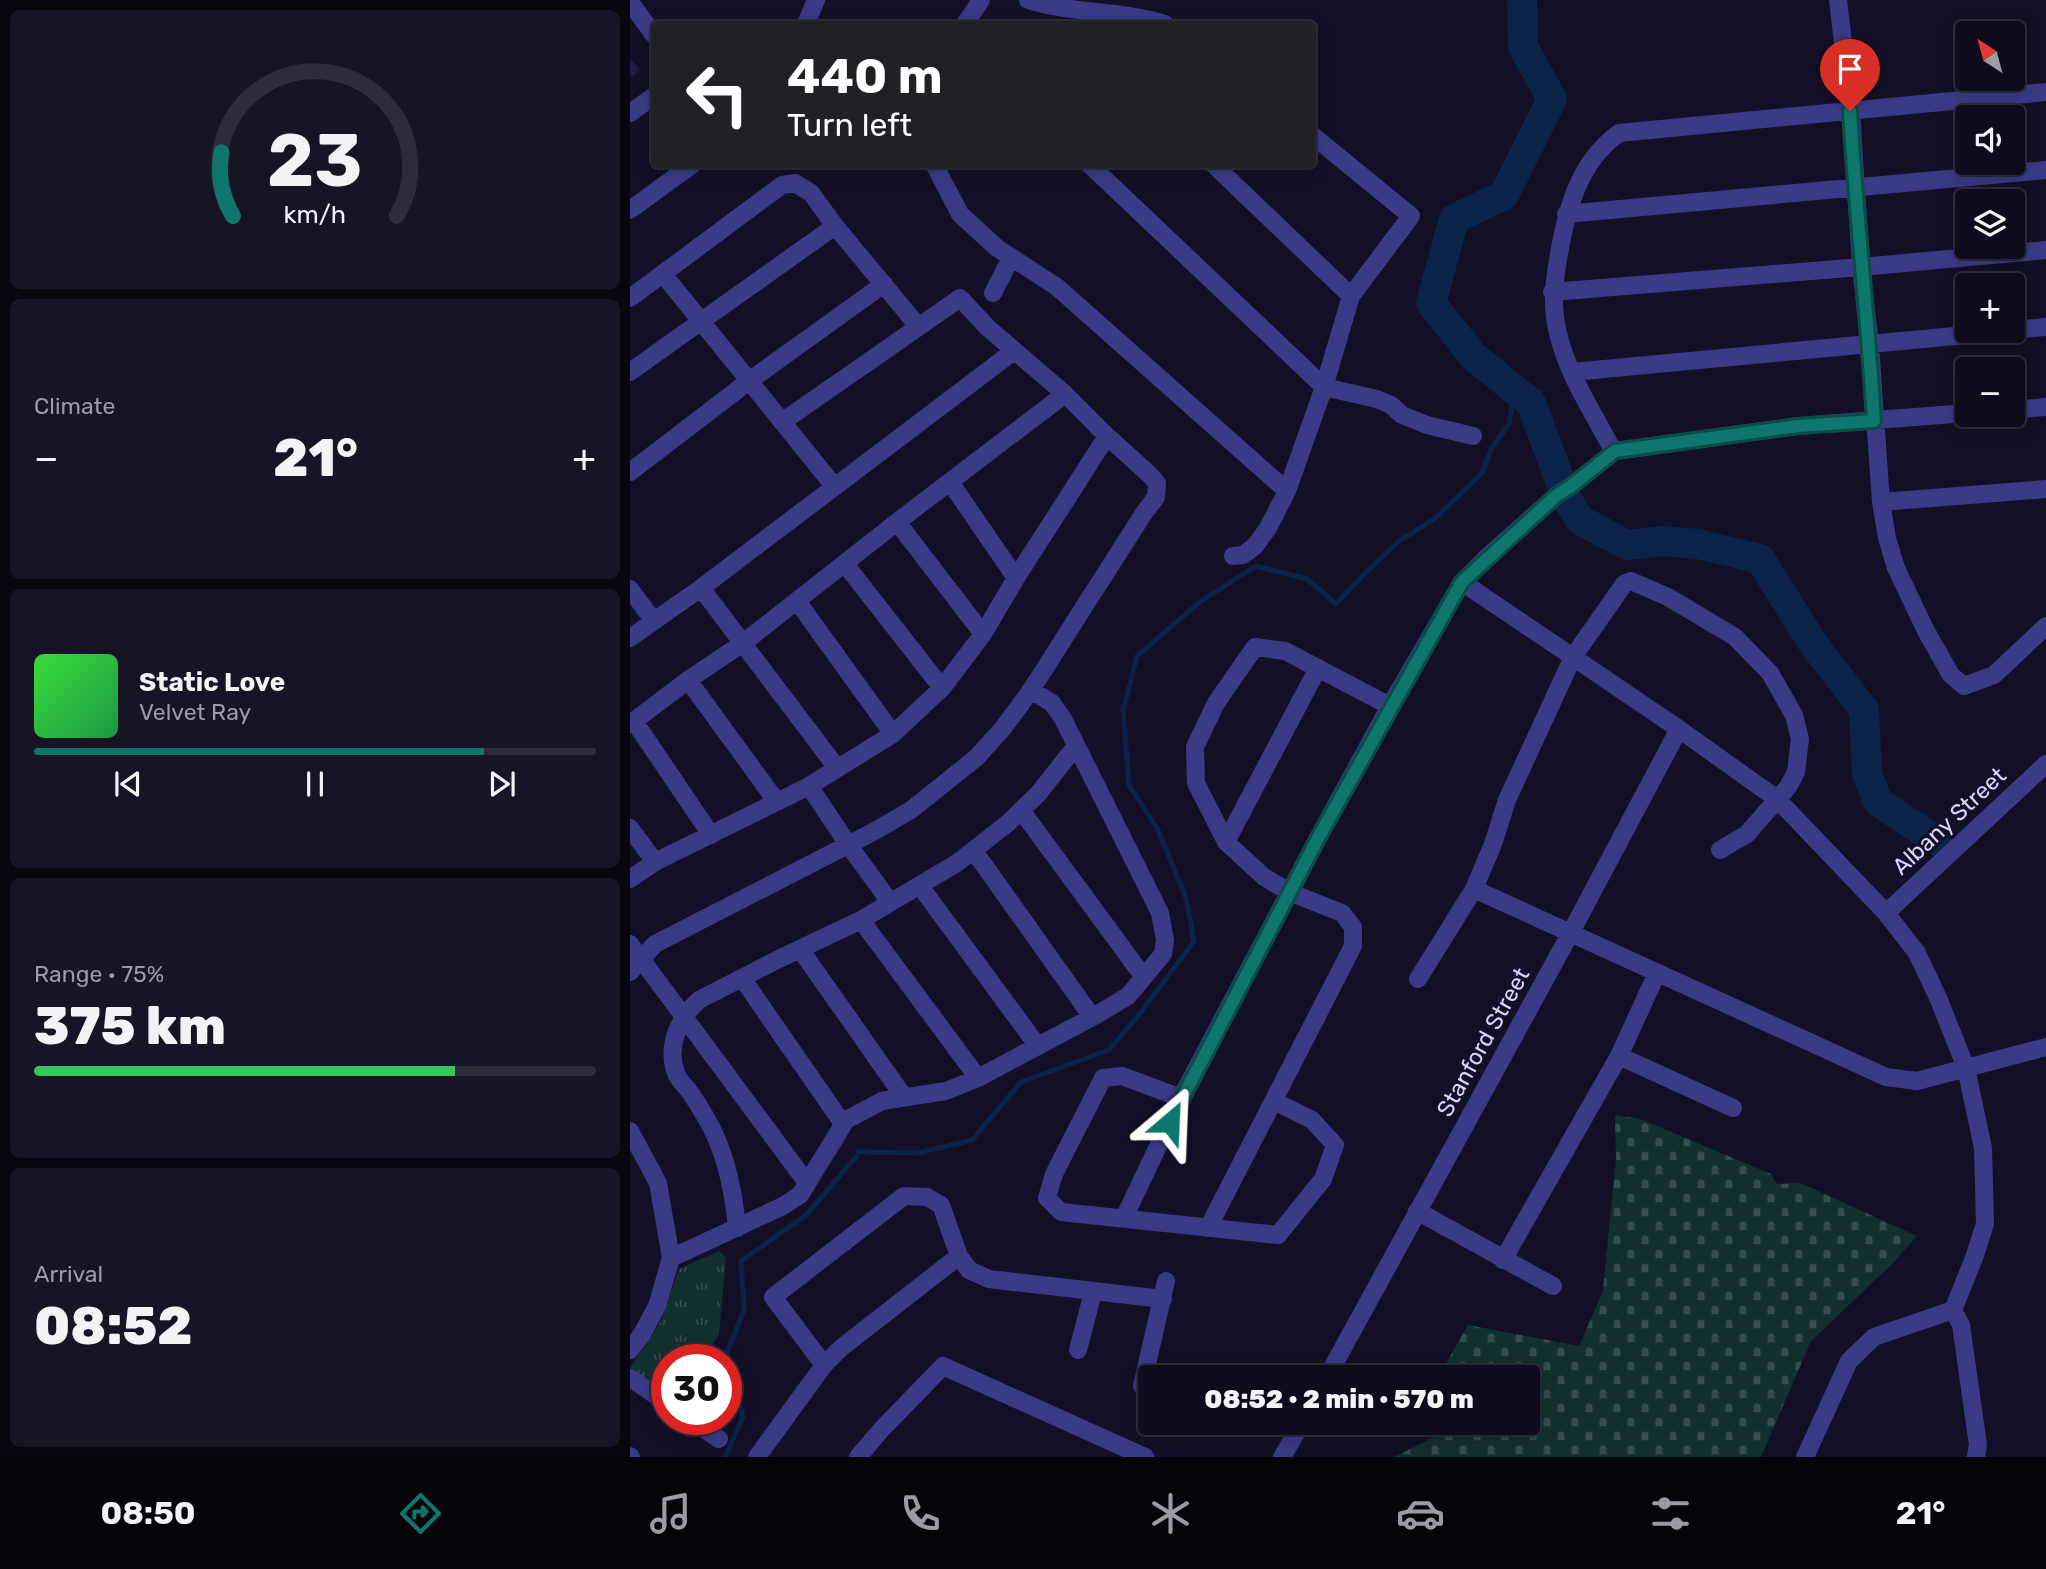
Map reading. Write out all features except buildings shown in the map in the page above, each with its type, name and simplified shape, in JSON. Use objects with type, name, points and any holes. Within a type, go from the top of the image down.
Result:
[{"type":"street","points":[[807,21],[816,0]]},
{"type":"street","points":[[967,21],[981,0]]},
{"type":"street","points":[[1028,0],[1050,7],[1071,5],[1113,19],[1134,21]]},
{"type":"street","points":[[1838,0],[1850,111],[1881,502],[1887,538],[1896,568],[1926,631],[1951,675],[1964,686],[1994,676],[2046,626]]},
{"type":"street","points":[[630,2],[651,31]]},
{"type":"street","points":[[1615,451],[1572,373],[1558,333],[1552,292],[1566,214],[1581,176],[1606,142],[1619,132],[2046,92]]},
{"type":"street","points":[[630,114],[651,98]]},
{"type":"street","points":[[1233,556],[1243,555],[1262,538],[1287,491],[1324,387],[1351,296],[1411,216],[1316,138]]},
{"type":"street","points":[[630,210],[688,168]]},
{"type":"street","points":[[936,168],[960,214],[1011,258],[1057,287],[1287,491]]},
{"type":"street","points":[[1093,168],[1324,387],[1377,399],[1391,405],[1402,415],[1427,425],[1473,436]]},
{"type":"street","points":[[1217,168],[1351,296]]},
{"type":"street","points":[[1566,214],[2046,170]]},
{"type":"street","points":[[630,298],[782,185],[795,183],[811,193],[918,326]]},
{"type":"street","points":[[630,372],[835,226]]},
{"type":"street","points":[[1552,292],[2046,250]]},
{"type":"street","points":[[993,293],[1011,258]]},
{"type":"street","points":[[663,274],[834,486]]},
{"type":"street","points":[[630,472],[749,381],[884,284]]},
{"type":"street","points":[[782,422],[960,298],[988,328],[1065,394],[1157,483],[1156,497],[1031,690],[1004,727],[967,765],[911,810],[873,832],[655,944],[633,958],[683,1017],[807,1183]]},
{"type":"street","points":[[2025,329],[2046,327]]},
{"type":"street","points":[[1572,373],[1955,336]]},
{"type":"street","points":[[630,638],[1014,351]]},
{"type":"street","points":[[711,835],[632,722],[743,643],[1065,394]]},
{"type":"street","points":[[2025,409],[2046,407]]},
{"type":"street","points":[[1124,1219],[1181,1098],[1290,892],[1390,706],[1462,582],[1557,495],[1615,451],[1798,426],[1955,414]]},
{"type":"street","points":[[630,879],[656,862],[809,786],[893,734],[942,688],[983,634],[1107,436]]},
{"type":"street","points":[[950,482],[1016,578]]},
{"type":"street","points":[[1881,502],[2046,489]]},
{"type":"street","points":[[897,522],[983,634]]},
{"type":"street","points":[[845,564],[942,688]]},
{"type":"street","points":[[1418,979],[1474,889],[1493,844],[1507,800],[1573,657],[1624,584],[1631,581],[1668,597],[1735,637],[1770,673],[1794,715],[1800,739],[1796,772],[1788,787],[1746,834],[1720,850]]},
{"type":"street","points":[[1462,582],[1777,799],[1886,913],[1917,953],[1940,1000],[1966,1068],[1983,1148],[1984,1224],[1974,1258],[1953,1310],[1874,1337],[1849,1361],[1805,1457]]},
{"type":"street","points":[[701,587],[837,768]]},
{"type":"street","points":[[630,589],[653,620]]},
{"type":"street","points":[[797,601],[893,734]]},
{"type":"street","points":[[1208,1228],[1353,946],[1353,927],[1342,913],[1290,892],[1264,877],[1226,842],[1196,783],[1195,747],[1216,703],[1255,647],[1284,650],[1390,706]]},
{"type":"street","points":[[1226,842],[1318,668]]},
{"type":"street","points":[[688,680],[777,802]]},
{"type":"street","points":[[671,1258],[783,1206],[800,1195],[846,1120],[881,1101],[946,1091],[978,1078],[1128,996],[1163,954],[1165,940],[1160,913],[1063,719],[1052,703],[1031,690]]},
{"type":"street","name":"Stanford Street","points":[[1334,1365],[1679,729]]},
{"type":"street","points":[[737,1228],[735,1202],[725,1159],[703,1112],[676,1075],[673,1055],[675,1035],[683,1017],[699,1000],[861,920],[974,851],[1021,810],[1053,777],[1076,746]]},
{"type":"street","name":"Albany Street","points":[[1886,913],[2046,764]]},
{"type":"street","points":[[809,786],[890,902]]},
{"type":"street","points":[[1021,810],[1143,976]]},
{"type":"street","points":[[630,828],[656,862]]},
{"type":"street","points":[[974,851],[1092,1017]]},
{"type":"street","points":[[920,886],[1037,1045]]},
{"type":"street","points":[[1474,889],[1886,1077],[1917,1081],[2046,1047]]},
{"type":"street","points":[[861,920],[978,1078]]},
{"type":"street","points":[[800,949],[904,1097]]},
{"type":"street","points":[[1503,1260],[1619,1056],[1657,973]]},
{"type":"street","points":[[742,978],[843,1124]]},
{"type":"street","points":[[1619,1056],[1733,1108]]},
{"type":"street","points":[[1181,1098],[1122,1076],[1103,1079],[1054,1174],[1047,1198],[1061,1212],[1278,1235],[1323,1180],[1335,1145],[1312,1120],[1274,1101]]},
{"type":"street","points":[[630,1131],[659,1183],[671,1258],[657,1306],[630,1350]]},
{"type":"street","points":[[824,1366],[773,1297],[904,1196],[927,1197],[941,1205],[959,1256],[969,1270],[989,1279],[1163,1300]]},
{"type":"street","points":[[1417,1211],[1553,1286]]},
{"type":"street","points":[[757,1457],[824,1366],[841,1348],[959,1256]]},
{"type":"street","points":[[1147,1365],[1166,1281]]},
{"type":"street","points":[[1078,1350],[1093,1292]]},
{"type":"street","points":[[1953,1310],[1961,1325],[1978,1446],[1976,1457]]},
{"type":"street","points":[[858,1457],[943,1366],[1145,1457]]},
{"type":"street","points":[[630,1378],[651,1392]]},
{"type":"street","points":[[713,1435],[719,1439]]},
{"type":"street","points":[[1282,1457],[1295,1435]]},
{"type":"green space","points":[[1615,1115],[1640,1119],[1771,1174],[1777,1184],[1800,1183],[1917,1236],[1893,1263],[1811,1341],[1761,1457],[1394,1457],[1438,1435],[1540,1435],[1540,1365],[1445,1365],[1468,1325],[1579,1346],[1603,1291],[1616,1158]]},
{"type":"green space","points":[[719,1251],[726,1258],[719,1334],[713,1344],[651,1344],[651,1381],[630,1368],[661,1321],[679,1269]]},
{"type":"waterway","points":[[1522,0],[1523,47],[1552,99],[1504,195],[1454,219],[1431,303],[1473,356],[1531,403],[1561,483]]},
{"type":"waterway","points":[[858,1152],[918,1153],[972,1140],[1021,1082],[1109,1050],[1194,941],[1186,898],[1158,830],[1129,785],[1123,711],[1137,656],[1201,601],[1256,566],[1307,579],[1336,604],[1399,541],[1433,520],[1482,473],[1491,449],[1509,424],[1514,391]]},
{"type":"waterway","points":[[1569,503],[1580,520],[1627,545],[1663,541],[1698,544],[1760,559],[1812,642],[1864,710],[1867,774],[1878,802],[1945,846]]},
{"type":"waterway","points":[[725,1457],[743,1417],[726,1355],[744,1310],[741,1261],[806,1215],[856,1157]]},
{"type":"route","points":[[1170,1122],[1390,706],[1462,582],[1486,558],[1557,495],[1615,451],[1798,426],[1874,421],[1850,111]]}]
